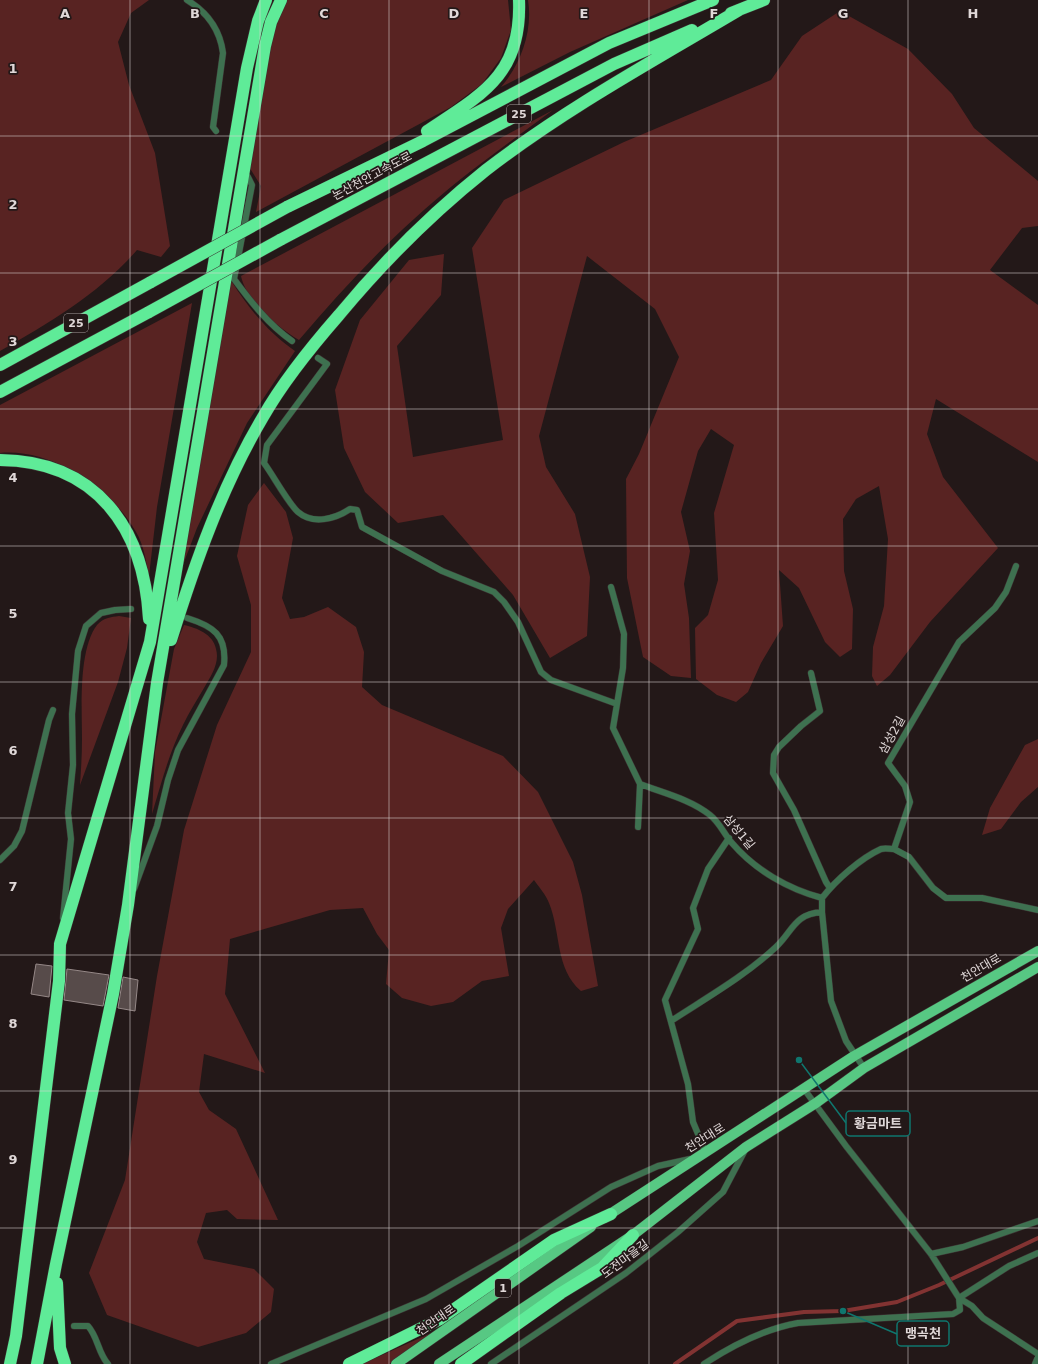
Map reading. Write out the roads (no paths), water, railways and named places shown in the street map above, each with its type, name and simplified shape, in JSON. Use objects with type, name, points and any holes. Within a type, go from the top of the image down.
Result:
[{"type":"highway","points":[[10,1364],[16,1336],[59,981],[60,944],[150,642],[247,68],[258,21],[266,0]]},
{"type":"highway","points":[[37,1364],[56,1264],[113,994],[128,905],[158,683],[265,46],[271,22],[281,0]]},
{"type":"highway","points":[[368,168],[452,114],[479,95],[494,81],[505,67],[514,46],[519,22],[519,0]]},
{"type":"highway","name":"논산천안고속도로","points":[[0,365],[287,208],[368,168],[608,43],[713,0]]},
{"type":"highway","name":"논산천안고속도로","points":[[0,392],[280,240],[614,64],[764,0]]},
{"type":"highway","points":[[158,683],[193,570],[208,531],[244,452],[279,391],[302,358],[352,299],[377,271],[409,240],[486,170],[562,116],[739,10]]},
{"type":"highway","points":[[0,460],[31,462],[61,471],[90,488],[110,506],[133,543],[141,564],[148,603],[150,642]]},
{"type":"highway","points":[[349,1364],[440,1319],[554,1240],[611,1214]]},
{"type":"highway","points":[[461,1364],[561,1293],[602,1268],[633,1235]]},
{"type":"highway","points":[[56,1264],[60,1348],[65,1364]]},
{"type":"highway","points":[[16,1336],[16,1364]]},
{"type":"main road","name":"천안대로","points":[[396,1364],[611,1214],[854,1056],[1038,951]]},
{"type":"main road","name":"1","points":[[439,1364],[633,1235],[746,1147],[816,1103],[864,1068],[1038,967]]},
{"type":"lane","points":[[187,0],[196,5],[210,21],[218,32],[222,42],[223,53],[213,127],[216,131]]},
{"type":"lane","points":[[248,177],[252,185],[234,279],[254,306],[278,332],[292,341]]},
{"type":"lane","points":[[318,358],[327,364],[266,445],[264,463],[298,512],[315,520],[337,517],[350,509],[357,510],[362,527],[442,571],[494,592],[504,602],[518,622],[541,672],[551,680],[617,704]]},
{"type":"lane","name":"삼성2길","points":[[894,849],[910,802],[905,786],[888,762],[959,642],[995,608],[1006,592],[1016,566]]},
{"type":"lane","points":[[612,587],[624,634],[623,668],[613,728],[640,784],[638,827]]},
{"type":"lane","points":[[60,944],[71,839],[68,812],[74,765],[72,714],[78,651],[86,626],[101,613],[132,609]]},
{"type":"lane","points":[[128,905],[157,826],[168,780],[178,750],[224,665],[225,651],[221,639],[214,630],[205,623],[187,618]]},
{"type":"lane","points":[[811,673],[820,711],[801,726],[779,747],[774,755],[773,773],[794,810],[830,888]]},
{"type":"lane","points":[[0,860],[14,846],[22,831],[47,726],[53,710]]},
{"type":"lane","name":"삼성1길","points":[[640,784],[692,803],[710,815],[748,859],[778,880],[800,892],[822,898]]},
{"type":"lane","points":[[271,1364],[426,1299],[518,1246],[611,1188],[658,1166],[702,1156],[693,1122],[688,1084],[665,1000],[698,929],[693,908],[708,869],[715,855],[729,838]]},
{"type":"lane","points":[[864,1068],[854,1056],[846,1041],[831,1001],[822,912],[822,898],[846,873],[883,849],[894,849],[909,856],[933,888],[946,898],[982,898],[1038,910]]},
{"type":"lane","points":[[671,1021],[711,995],[766,955],[776,947],[800,918],[811,913],[822,912]]},
{"type":"lane","points":[[704,1364],[754,1336],[778,1327],[798,1323],[953,1314],[960,1310],[959,1298],[956,1290],[938,1263],[846,1146],[816,1103],[804,1089]]},
{"type":"lane","name":"도전마을길","points":[[491,1364],[614,1282],[678,1232],[723,1192],[746,1147]]},
{"type":"lane","points":[[931,1254],[962,1247],[1038,1221]]},
{"type":"lane","points":[[959,1298],[1009,1266],[1038,1253]]},
{"type":"lane","points":[[959,1298],[972,1306],[983,1318],[1038,1355],[1034,1364]]},
{"type":"lane","points":[[74,1326],[88,1326],[93,1332],[102,1357],[108,1364]]},
{"type":"waterway","points":[[675,1364],[737,1321],[804,1312],[843,1311],[897,1302],[939,1285],[1038,1238]]},
{"type":"place","name":"황금마트","points":[[799,1060]]},
{"type":"place","name":"맹곡천","points":[[843,1311]]}]
